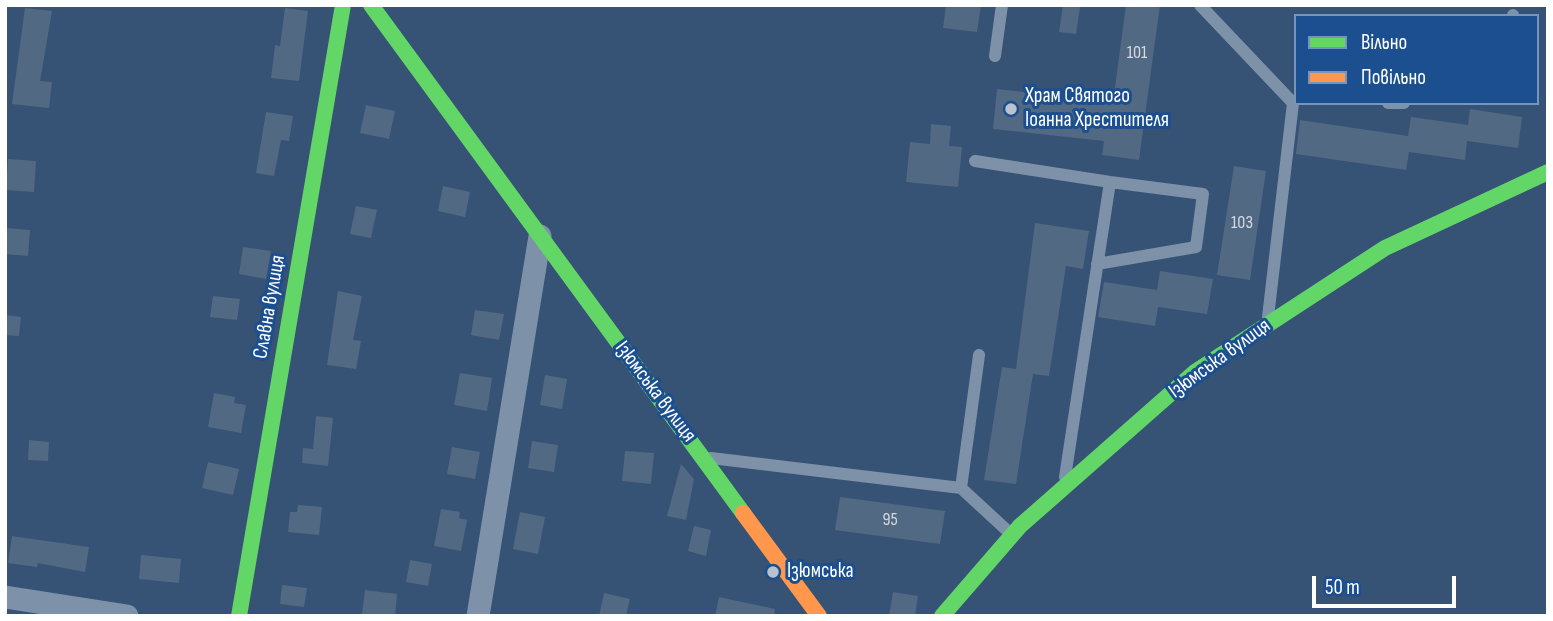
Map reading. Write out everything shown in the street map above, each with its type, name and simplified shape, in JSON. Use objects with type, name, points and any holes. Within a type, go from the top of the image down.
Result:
[{"type":"street","name":"Славна вулиця","points":[[239,616],[343,5]]},
{"type":"street","name":"Ізюмська вулиця","points":[[371,5],[819,616]]},
{"type":"street","name":"Ізюмська вулиця","points":[[942,616],[1012,536],[1195,372],[1385,248],[1548,172]]},
{"type":"street","points":[[478,616],[540,236]]},
{"type":"street","points":[[5,597],[127,616]]},
{"type":"lane","points":[[995,56],[1002,5]]},
{"type":"lane","points":[[1200,5],[1289,93],[1293,103],[1267,325]]},
{"type":"lane","points":[[975,161],[1203,194],[1196,247],[1097,264]]},
{"type":"lane","points":[[1063,488],[1111,182]]},
{"type":"lane","points":[[961,488],[979,355]]},
{"type":"lane","points":[[704,457],[961,488],[1012,536]]},
{"type":"building","points":[[946,5],[981,5],[977,32],[943,28]]},
{"type":"building","points":[[1063,5],[1080,7],[1076,34],[1059,32]]},
{"type":"building","points":[[1126,5],[1160,5],[1139,160],[1102,155],[1104,141],[993,129],[997,89],[1113,102]]},
{"type":"building","points":[[25,8],[52,11],[40,81],[52,82],[49,108],[12,104]]},
{"type":"building","points":[[285,8],[308,11],[299,81],[271,78],[275,45],[280,46]]},
{"type":"building","points":[[366,105],[395,111],[389,139],[360,133]]},
{"type":"building","points":[[1470,109],[1522,117],[1518,148],[1467,141],[1465,160],[1409,152],[1406,170],[1296,154],[1300,120],[1408,136],[1411,117],[1468,125]]},
{"type":"building","points":[[266,112],[293,116],[289,141],[281,140],[274,176],[256,173]]},
{"type":"building","points":[[931,124],[951,126],[949,146],[962,147],[958,187],[906,182],[910,142],[930,144]]},
{"type":"building","points":[[8,159],[36,161],[34,192],[6,190]]},
{"type":"building","points":[[1234,166],[1266,171],[1250,280],[1217,275]]},
{"type":"building","points":[[443,186],[470,192],[465,217],[438,211]]},
{"type":"building","points":[[356,206],[377,210],[371,238],[350,234]]},
{"type":"building","points":[[1035,223],[1089,231],[1083,269],[1066,266],[1049,376],[1033,374],[1016,484],[984,480],[1002,367],[1016,369]]},
{"type":"building","points":[[5,228],[30,230],[28,256],[5,254]]},
{"type":"building","points":[[243,247],[271,251],[266,279],[239,274]]},
{"type":"building","points":[[1160,271],[1213,279],[1207,314],[1158,307],[1155,326],[1098,317],[1104,282],[1157,290]]},
{"type":"building","points":[[338,291],[362,296],[353,340],[361,341],[356,369],[327,365]]},
{"type":"building","points":[[213,296],[240,299],[237,320],[210,317]]},
{"type":"building","points":[[475,310],[504,314],[499,340],[471,335]]},
{"type":"building","points":[[5,315],[21,317],[19,336],[5,335]]},
{"type":"building","points":[[460,373],[492,378],[487,411],[454,405]]},
{"type":"building","points":[[545,375],[567,379],[562,409],[540,405]]},
{"type":"building","points":[[214,393],[235,397],[234,403],[246,405],[241,433],[208,427]]},
{"type":"building","points":[[316,416],[333,418],[328,466],[302,463],[303,448],[313,449]]},
{"type":"building","points":[[29,440],[49,442],[48,461],[28,460]]},
{"type":"building","points":[[532,441],[558,445],[554,472],[528,468]]},
{"type":"building","points":[[452,447],[480,452],[475,479],[447,474]]},
{"type":"building","points":[[625,451],[654,453],[651,484],[622,481]]},
{"type":"building","points":[[208,462],[239,469],[233,495],[202,488]]},
{"type":"building","points":[[681,464],[694,479],[686,520],[667,516]]},
{"type":"building","points":[[840,497],[945,511],[940,544],[835,530]]},
{"type":"building","points":[[298,505],[322,507],[319,535],[288,532],[290,512],[297,512]]},
{"type":"building","points":[[441,509],[460,512],[459,518],[467,520],[461,551],[434,546]]},
{"type":"building","points":[[520,512],[545,517],[538,554],[513,549]]},
{"type":"building","points":[[694,526],[711,530],[706,556],[688,551]]},
{"type":"building","points":[[12,536],[89,547],[85,572],[38,563],[37,567],[8,563]]},
{"type":"building","points":[[141,555],[181,559],[179,583],[139,579]]},
{"type":"building","points":[[410,560],[432,564],[428,586],[406,582]]},
{"type":"building","points":[[282,585],[307,588],[304,607],[280,604]]},
{"type":"building","points":[[365,590],[397,594],[395,616],[362,614]]},
{"type":"building","points":[[893,592],[918,596],[915,616],[889,616]]},
{"type":"building","points":[[604,593],[630,599],[626,616],[599,616]]},
{"type":"building","points":[[719,597],[775,609],[774,616],[715,616]]},
{"type":"traffic: fast","points":[[239,616],[343,5]]},
{"type":"traffic: fast","points":[[371,5],[743,513]]},
{"type":"traffic: fast","points":[[942,616],[1020,526],[1195,372],[1385,248],[1548,172]]},
{"type":"traffic: slow","points":[[743,513],[819,616]]},
{"type":"place","name":"Храм Святого Іоанна Хрестителя","points":[[1011,109]]},
{"type":"place","name":"Ізюмська","points":[[773,572]]}]
